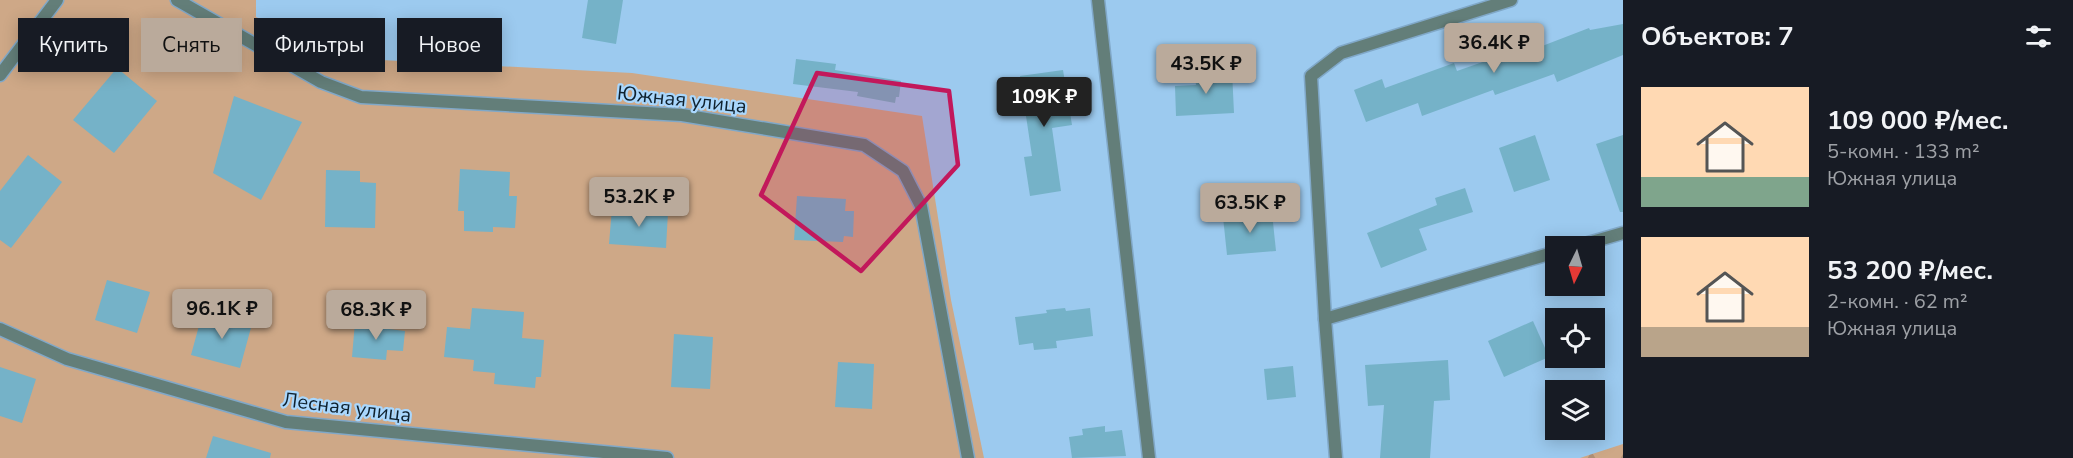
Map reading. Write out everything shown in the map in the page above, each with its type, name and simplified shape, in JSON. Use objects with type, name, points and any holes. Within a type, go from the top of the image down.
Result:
[{"type":"street","points":[[0,75],[57,0]]},
{"type":"street","name":"Южная улица","points":[[177,0],[321,82],[361,97],[682,115],[864,145],[903,171],[921,206],[968,458]]},
{"type":"street","points":[[1098,0],[1149,458]]},
{"type":"street","points":[[1336,458],[1325,319],[1311,76],[1341,53],[1511,0]]},
{"type":"street","points":[[1605,238],[1623,233]]},
{"type":"street","points":[[1325,319],[1545,255]]},
{"type":"street","name":"Лесная улица","points":[[0,329],[67,359],[286,422],[667,458]]},
{"type":"highlighted area","points":[[817,73],[949,91],[958,165],[861,271],[761,195]]},
{"type":"green space","points":[[0,0],[256,0],[256,17],[258,18],[254,18],[254,72],[385,72],[385,60],[397,61],[397,72],[502,72],[502,66],[632,73],[922,116],[951,300],[984,458],[0,458]]},
{"type":"green space","points":[[1623,444],[1623,458],[1580,458],[1586,456]]},
{"type":"building","points":[[588,0],[623,0],[616,44],[582,38]]},
{"type":"building","points":[[1623,24],[1623,55],[1557,82],[1554,74],[1495,95],[1493,90],[1422,116],[1418,103],[1366,122],[1354,90],[1382,79],[1385,88],[1454,63],[1457,71],[1517,50],[1519,55],[1589,28],[1590,30]]},
{"type":"building","points":[[796,59],[836,64],[835,70],[901,81],[899,97],[896,97],[895,103],[857,96],[858,92],[793,84]]},
{"type":"building","points":[[1063,70],[1072,125],[1052,128],[1061,191],[1030,196],[1024,157],[1032,156],[1020,76]]},
{"type":"building","points":[[1232,71],[1234,113],[1176,116],[1175,86],[1196,85],[1195,73]]},
{"type":"building","points":[[114,72],[122,72],[157,101],[114,153],[73,120]]},
{"type":"building","points":[[234,96],[302,122],[261,200],[213,173]]},
{"type":"building","points":[[1535,135],[1550,180],[1514,192],[1499,148]]},
{"type":"building","points":[[1623,135],[1623,212],[1620,212],[1596,144]]},
{"type":"building","points":[[28,155],[62,182],[11,248],[0,240],[0,191]]},
{"type":"building","points":[[460,169],[510,172],[509,196],[517,196],[515,228],[493,227],[493,232],[464,231],[464,211],[458,211]]},
{"type":"building","points":[[326,170],[360,171],[360,182],[376,183],[375,228],[325,227]]},
{"type":"building","points":[[1465,188],[1473,212],[1419,229],[1427,250],[1381,268],[1367,233],[1437,205],[1435,198]]},
{"type":"building","points":[[797,196],[846,199],[845,211],[854,211],[853,237],[844,236],[843,242],[794,240]]},
{"type":"building","points":[[612,208],[668,212],[666,248],[609,244]]},
{"type":"building","points":[[1272,213],[1276,251],[1227,255],[1223,217]]},
{"type":"building","points":[[107,280],[150,292],[137,333],[95,320]]},
{"type":"building","points":[[472,308],[524,312],[522,338],[544,340],[541,377],[536,377],[535,388],[494,384],[495,373],[473,371],[474,360],[444,357],[447,327],[470,329]]},
{"type":"building","points":[[1065,308],[1066,311],[1090,308],[1093,336],[1056,341],[1057,348],[1034,350],[1033,343],[1019,345],[1015,317]]},
{"type":"building","points":[[203,311],[252,324],[240,368],[191,355]]},
{"type":"building","points":[[1533,321],[1545,348],[1545,359],[1504,377],[1488,341]]},
{"type":"building","points":[[355,322],[390,325],[389,329],[405,331],[403,351],[387,350],[386,360],[352,357]]},
{"type":"building","points":[[674,334],[713,337],[710,389],[671,387]]},
{"type":"building","points":[[1448,360],[1450,400],[1434,401],[1430,458],[1380,458],[1384,405],[1368,406],[1365,365]]},
{"type":"building","points":[[838,362],[874,364],[872,409],[835,407]]},
{"type":"building","points":[[1293,366],[1296,397],[1267,400],[1264,369]]},
{"type":"building","points":[[0,367],[36,379],[22,423],[0,416]]},
{"type":"building","points":[[1105,426],[1105,432],[1122,430],[1126,456],[1072,458],[1069,437],[1083,435],[1082,429]]},
{"type":"building","points":[[213,436],[271,453],[270,458],[206,458]]}]
